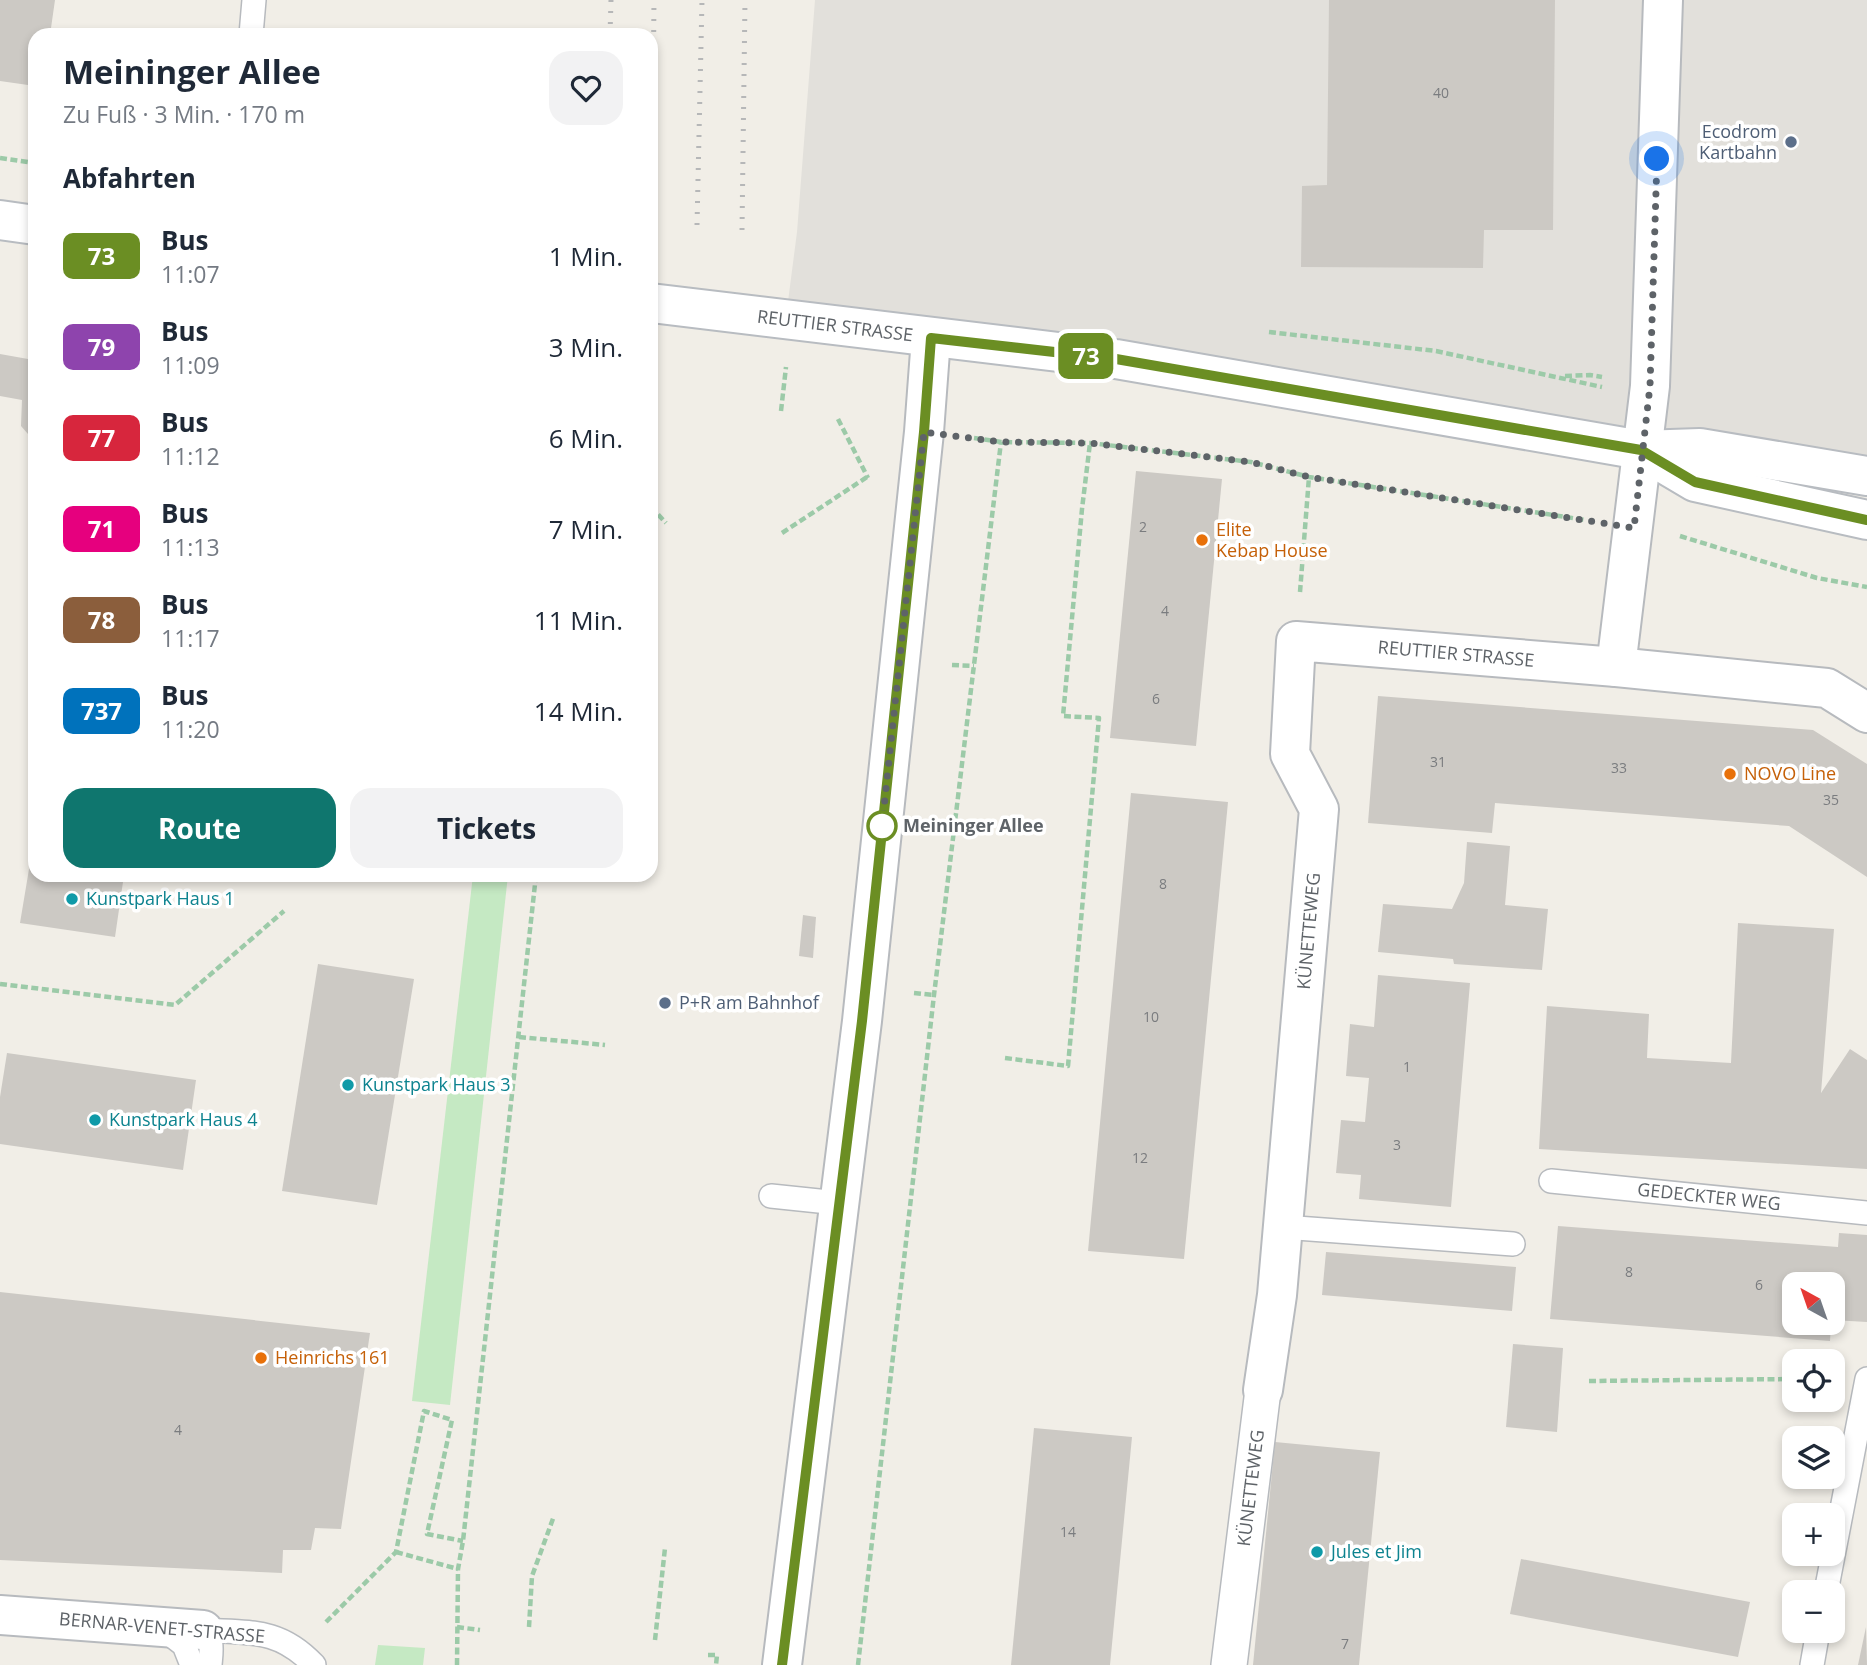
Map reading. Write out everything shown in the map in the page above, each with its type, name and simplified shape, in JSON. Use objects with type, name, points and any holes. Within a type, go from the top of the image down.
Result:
[{"type":"street","points":[[1616,667],[1650,376],[1663,0]]},
{"type":"street","points":[[0,220],[28,224]]},
{"type":"street","name":"REUTTIER STRASSE","points":[[658,304],[1116,359],[1641,450],[1700,448],[1867,476]]},
{"type":"street","points":[[782,1665],[862,1021],[924,432],[931,338]]},
{"type":"street","name":"REUTTIER STRASSE","points":[[1641,450],[1695,482],[1867,520]]},
{"type":"street","name":"REUTTIER STRASSE","points":[[1296,641],[1616,667],[1827,688],[1867,713]]},
{"type":"street","name":"KÜNETTEWEG","points":[[1229,1665],[1277,1296],[1319,809],[1290,754],[1296,641]]},
{"type":"street","name":"BERNAR-VENET-STRASSE","points":[[0,1615],[159,1627],[202,1653]]},
{"type":"lane","points":[[252,28],[254,0]]},
{"type":"lane","name":"GEDECKTER WEG","points":[[1551,1181],[1867,1213]]},
{"type":"lane","points":[[771,1196],[838,1203]]},
{"type":"lane","points":[[1283,1227],[1513,1244]]},
{"type":"lane","points":[[1828,1580],[1867,1379]]},
{"type":"lane","name":"BERNAR-VENET-STRASSE","points":[[202,1653],[259,1634],[283,1640],[307,1657]]},
{"type":"lane","points":[[1812,1665],[1816,1643]]},
{"type":"path","points":[[0,158],[28,162]]},
{"type":"path","points":[[782,533],[868,477],[838,419]]},
{"type":"path","points":[[924,432],[1001,442],[1090,443],[1251,462],[1309,477],[1686,538],[1817,578],[1867,587]]},
{"type":"path","points":[[858,1665],[934,995],[1001,442]]},
{"type":"path","points":[[1005,1058],[1068,1066],[1099,718],[1063,716],[1090,443]]},
{"type":"path","points":[[1296,641],[1309,477]]},
{"type":"path","points":[[658,515],[666,523]]},
{"type":"path","points":[[952,665],[974,666]]},
{"type":"path","points":[[457,1665],[458,1569],[535,882]]},
{"type":"path","points":[[0,984],[175,1005],[284,911]]},
{"type":"path","points":[[914,993],[934,995]]},
{"type":"path","points":[[519,1037],[605,1045]]},
{"type":"path","points":[[1589,1381],[1782,1379]]},
{"type":"path","points":[[307,1657],[396,1552],[424,1411],[452,1420],[427,1534],[463,1541]]},
{"type":"path","points":[[529,1627],[532,1576],[554,1516]]},
{"type":"path","points":[[655,1640],[665,1548]]},
{"type":"path","points":[[396,1552],[458,1569]]},
{"type":"path","points":[[457,1627],[480,1630]]},
{"type":"path","points":[[708,1655],[717,1656],[716,1665]]},
{"type":"shaded area","points":[[815,0],[1867,0],[1867,479],[786,317],[797,232]]},
{"type":"green space","points":[[472,882],[507,882],[450,1405],[412,1401]]},
{"type":"green space","points":[[378,1645],[425,1648],[423,1665],[375,1665]]},
{"type":"building","points":[[0,0],[55,0],[51,28],[28,28],[28,85],[0,81]]},
{"type":"building","points":[[1329,0],[1555,0],[1553,230],[1484,230],[1483,268],[1301,267],[1302,186],[1327,185]]},
{"type":"building","points":[[0,354],[28,359],[28,434],[21,426],[22,400],[0,396]]},
{"type":"building","points":[[1136,471],[1222,479],[1196,746],[1110,738]]},
{"type":"building","points":[[1378,696],[1813,730],[1867,764],[1867,877],[1789,826],[1495,803],[1492,833],[1368,823]]},
{"type":"building","points":[[1131,793],[1228,802],[1184,1259],[1088,1251]]},
{"type":"building","points":[[1467,842],[1510,846],[1505,905],[1548,909],[1542,970],[1454,964],[1453,959],[1378,952],[1383,904],[1452,909],[1464,883]]},
{"type":"building","name":"Kunstpark Haus 1","points":[[28,875],[28,882],[123,882],[115,937],[20,923]]},
{"type":"building","points":[[803,915],[816,917],[813,958],[799,956]]},
{"type":"building","points":[[1738,923],[1834,929],[1821,1093],[1850,1049],[1867,1060],[1867,1169],[1539,1149],[1547,1006],[1649,1014],[1647,1058],[1731,1063]]},
{"type":"building","name":"Kunstpark Haus 3","points":[[318,964],[414,979],[377,1205],[282,1191]]},
{"type":"building","points":[[1378,975],[1470,983],[1451,1207],[1359,1199],[1361,1175],[1336,1173],[1341,1120],[1365,1122],[1369,1078],[1346,1076],[1350,1024],[1374,1027]]},
{"type":"building","name":"Kunstpark Haus 4","points":[[7,1053],[196,1080],[183,1170],[0,1144],[0,1097]]},
{"type":"building","points":[[1558,1226],[1838,1247],[1839,1233],[1867,1235],[1867,1322],[1845,1321],[1845,1272],[1782,1272],[1782,1335],[1830,1335],[1830,1341],[1550,1319]]},
{"type":"building","points":[[1326,1252],[1516,1267],[1512,1311],[1322,1295]]},
{"type":"building","points":[[0,1292],[370,1333],[341,1529],[315,1528],[311,1550],[283,1550],[282,1573],[0,1560]]},
{"type":"building","points":[[1513,1344],[1563,1348],[1557,1432],[1506,1427]]},
{"type":"building","points":[[1034,1428],[1132,1437],[1110,1665],[1011,1665]]},
{"type":"building","name":"Jules et Jim","points":[[1275,1442],[1380,1452],[1359,1665],[1253,1665]]},
{"type":"building","points":[[1521,1559],[1750,1602],[1738,1657],[1510,1614]]},
{"type":"building","points":[[1866,1627],[1867,1665],[1858,1665]]},
{"type":"railway","points":[[610,28],[611,0]]},
{"type":"railway","points":[[654,0],[654,28]]},
{"type":"railway","points":[[697,225],[702,0]]},
{"type":"railway","points":[[742,230],[745,0]]},
{"type":"bus line","name":"73","points":[[782,1665],[862,1021],[924,432],[931,338],[1116,359],[1641,450],[1695,482],[1867,520]]},
{"type":"place","name":"Ecodrom Kartbahn","points":[[1791,142]]},
{"type":"place","name":"Elite Kebap House","points":[[1202,540]]},
{"type":"place","name":"NOVO Line","points":[[1730,774]]},
{"type":"place","name":"Meininger Allee","points":[[882,826]]},
{"type":"place","name":"Kunstpark Haus 1","points":[[72,899]]},
{"type":"place","name":"P+R am Bahnhof","points":[[665,1003]]},
{"type":"place","name":"Kunstpark Haus 3","points":[[348,1085]]},
{"type":"place","name":"Kunstpark Haus 4","points":[[95,1120]]},
{"type":"place","name":"Heinrichs 161","points":[[261,1358]]},
{"type":"place","name":"Jules et Jim","points":[[1317,1552]]},
{"type":"route","points":[[882,826],[924,432],[1001,442],[1090,443],[1251,462],[1309,477],[1634,528],[1650,386],[1657,159]]}]
